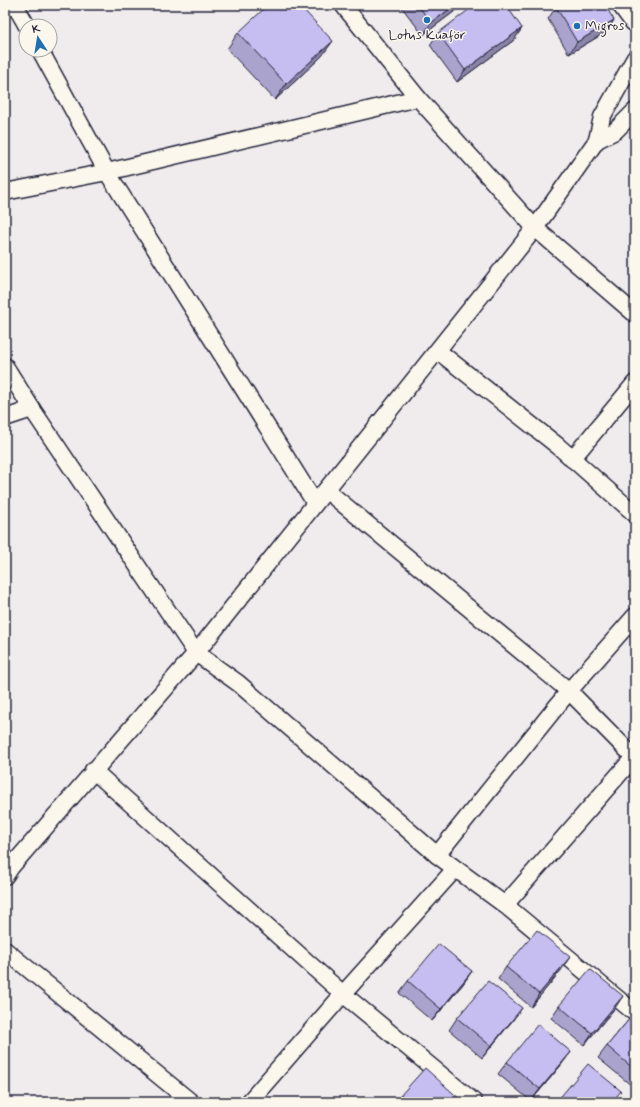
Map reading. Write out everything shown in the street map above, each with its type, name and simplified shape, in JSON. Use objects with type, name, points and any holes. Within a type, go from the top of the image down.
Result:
[{"type":"street","points":[[15,5],[22,18]]},
{"type":"street","points":[[343,5],[418,98],[535,228],[635,314]]},
{"type":"street","points":[[624,5],[635,20]]},
{"type":"street","points":[[44,58],[107,172],[314,504]]},
{"type":"street","points":[[7,866],[196,653],[314,504],[438,352],[535,228],[597,140],[602,118],[635,58]]},
{"type":"street","points":[[5,192],[107,172],[418,98]]},
{"type":"street","points":[[597,140],[615,131],[635,111]]},
{"type":"street","points":[[438,352],[572,459],[635,514]]},
{"type":"street","points":[[5,366],[32,409],[196,653],[238,683],[437,855],[505,905],[635,1013]]},
{"type":"street","points":[[572,459],[635,383]]},
{"type":"street","points":[[5,418],[32,409]]},
{"type":"street","points":[[326,490],[569,691],[635,757],[505,905]]},
{"type":"street","points":[[437,855],[569,691],[635,616]]},
{"type":"street","points":[[93,770],[343,994],[474,1102]]},
{"type":"street","points":[[249,1102],[455,869]]},
{"type":"street","points":[[5,950],[191,1102]]},
{"type":"building","points":[[268,5],[299,5],[333,41],[286,84],[238,33]]},
{"type":"building","points":[[418,5],[455,5],[431,23]]},
{"type":"building","points":[[475,5],[506,5],[522,28],[465,70],[438,33]]},
{"type":"building","points":[[559,5],[605,5],[614,20],[577,42],[556,7]]},
{"type":"building","points":[[537,930],[570,957],[539,994],[506,967]]},
{"type":"building","points":[[439,944],[472,971],[441,1009],[408,981]]},
{"type":"building","points":[[590,969],[623,996],[592,1033],[559,1006]]},
{"type":"building","points":[[488,981],[522,1008],[491,1046],[457,1018]]},
{"type":"building","points":[[635,1012],[635,1070],[607,1046]]},
{"type":"building","points":[[538,1024],[571,1052],[540,1089],[507,1062]]},
{"type":"building","points":[[588,1064],[621,1091],[612,1102],[558,1102],[557,1101]]},
{"type":"building","points":[[425,1068],[463,1102],[405,1102],[399,1097]]},
{"type":"place","name":"Lotus Kuaför","points":[[427,20]]},
{"type":"place","name":"Migros","points":[[577,26]]}]
